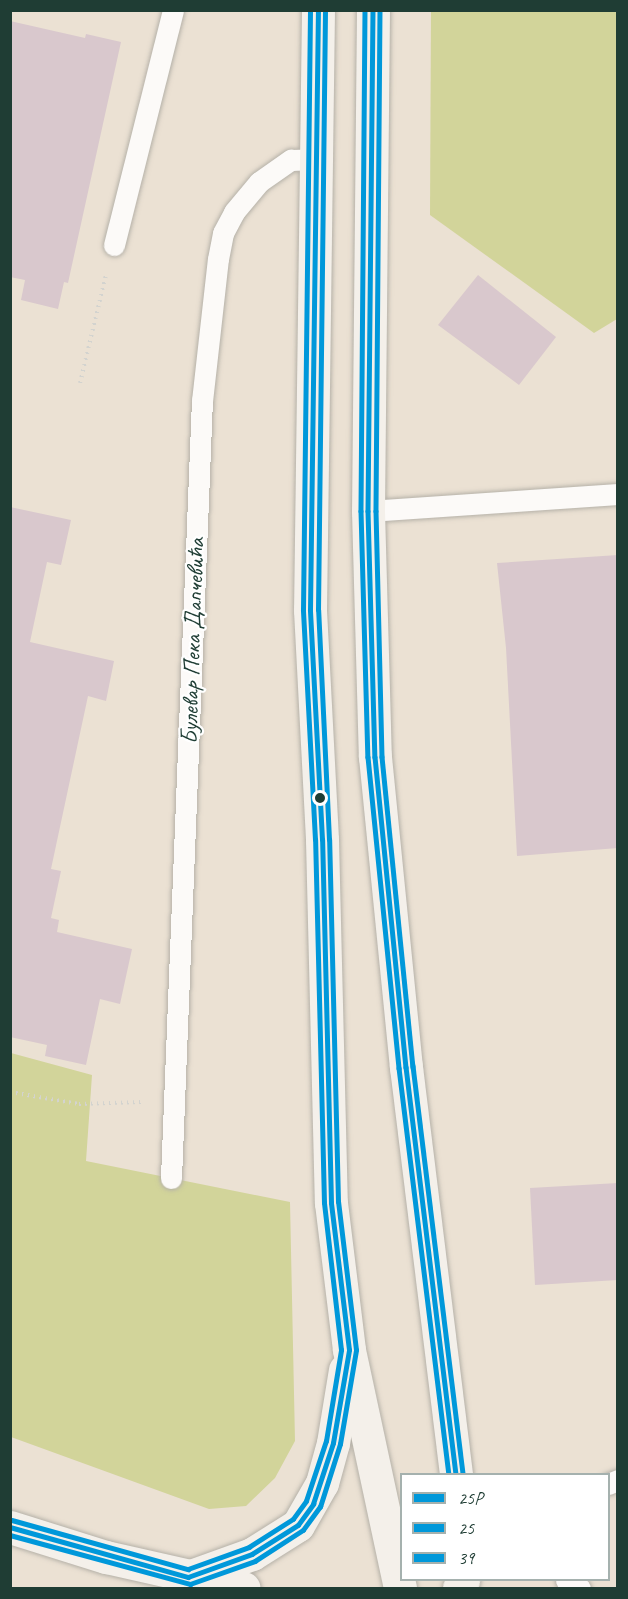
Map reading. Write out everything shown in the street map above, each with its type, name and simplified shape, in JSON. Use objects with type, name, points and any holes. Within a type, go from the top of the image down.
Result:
[{"type":"street","points":[[318,10],[310,610],[322,840],[331,1203],[349,1350],[400,1588]]},
{"type":"street","points":[[374,10],[368,511],[375,757],[406,1067],[456,1473]]},
{"type":"street","points":[[188,1577],[278,1541],[298,1525],[313,1504],[333,1443],[349,1350]]},
{"type":"street","points":[[10,1527],[188,1577],[244,1588]]},
{"type":"lane","points":[[114,245],[173,10]]},
{"type":"lane","name":"Булевар Пека Дапчевића","points":[[171,1178],[202,401],[218,259],[223,233],[234,212],[259,182],[291,160],[316,159]]},
{"type":"lane","points":[[368,511],[618,494]]},
{"type":"path","points":[[80,383],[114,245]]},
{"type":"path","points":[[10,1092],[79,1104],[174,1102]]},
{"type":"green space","points":[[431,11],[617,11],[617,319],[594,333],[430,215]]},
{"type":"green space","points":[[11,1053],[92,1075],[86,1161],[290,1202],[295,1441],[275,1478],[246,1506],[209,1509],[11,1437]]},
{"type":"building","points":[[10,21],[85,38],[86,34],[121,42],[68,283],[64,282],[58,309],[21,300],[25,280],[10,277]]},
{"type":"building","points":[[478,275],[556,337],[519,385],[438,325]]},
{"type":"building","points":[[10,507],[71,520],[61,565],[47,562],[30,642],[114,661],[106,701],[88,696],[51,869],[61,871],[51,918],[59,920],[57,932],[132,949],[120,1004],[100,999],[86,1065],[45,1056],[47,1045],[10,1037]]},
{"type":"building","points":[[618,555],[618,848],[517,856],[506,648],[497,563]]},
{"type":"building","points":[[618,1183],[618,1280],[535,1285],[530,1188]]},
{"type":"transit line","name":"39","points":[[12,1520],[188,1569],[249,1547],[293,1519],[306,1501],[326,1441],[341,1350],[324,1203],[315,840],[303,610],[310,10]]},
{"type":"transit line","name":"25P","points":[[10,1527],[188,1577],[252,1554],[298,1525],[313,1504],[333,1443],[349,1350],[331,1203],[322,840],[310,610],[318,10]]},
{"type":"transit line","name":"25","points":[[10,1535],[190,1584],[255,1561],[303,1530],[320,1507],[340,1444],[356,1350],[338,1202],[329,840],[318,610],[325,10]]},
{"type":"transit line","name":"25","points":[[365,10],[361,511],[368,757],[399,1068],[449,1473]]},
{"type":"transit line","name":"25P","points":[[373,10],[368,511],[375,757],[406,1067],[456,1473]]},
{"type":"transit line","name":"39","points":[[380,10],[376,511],[382,757],[413,1066],[463,1473]]}]
